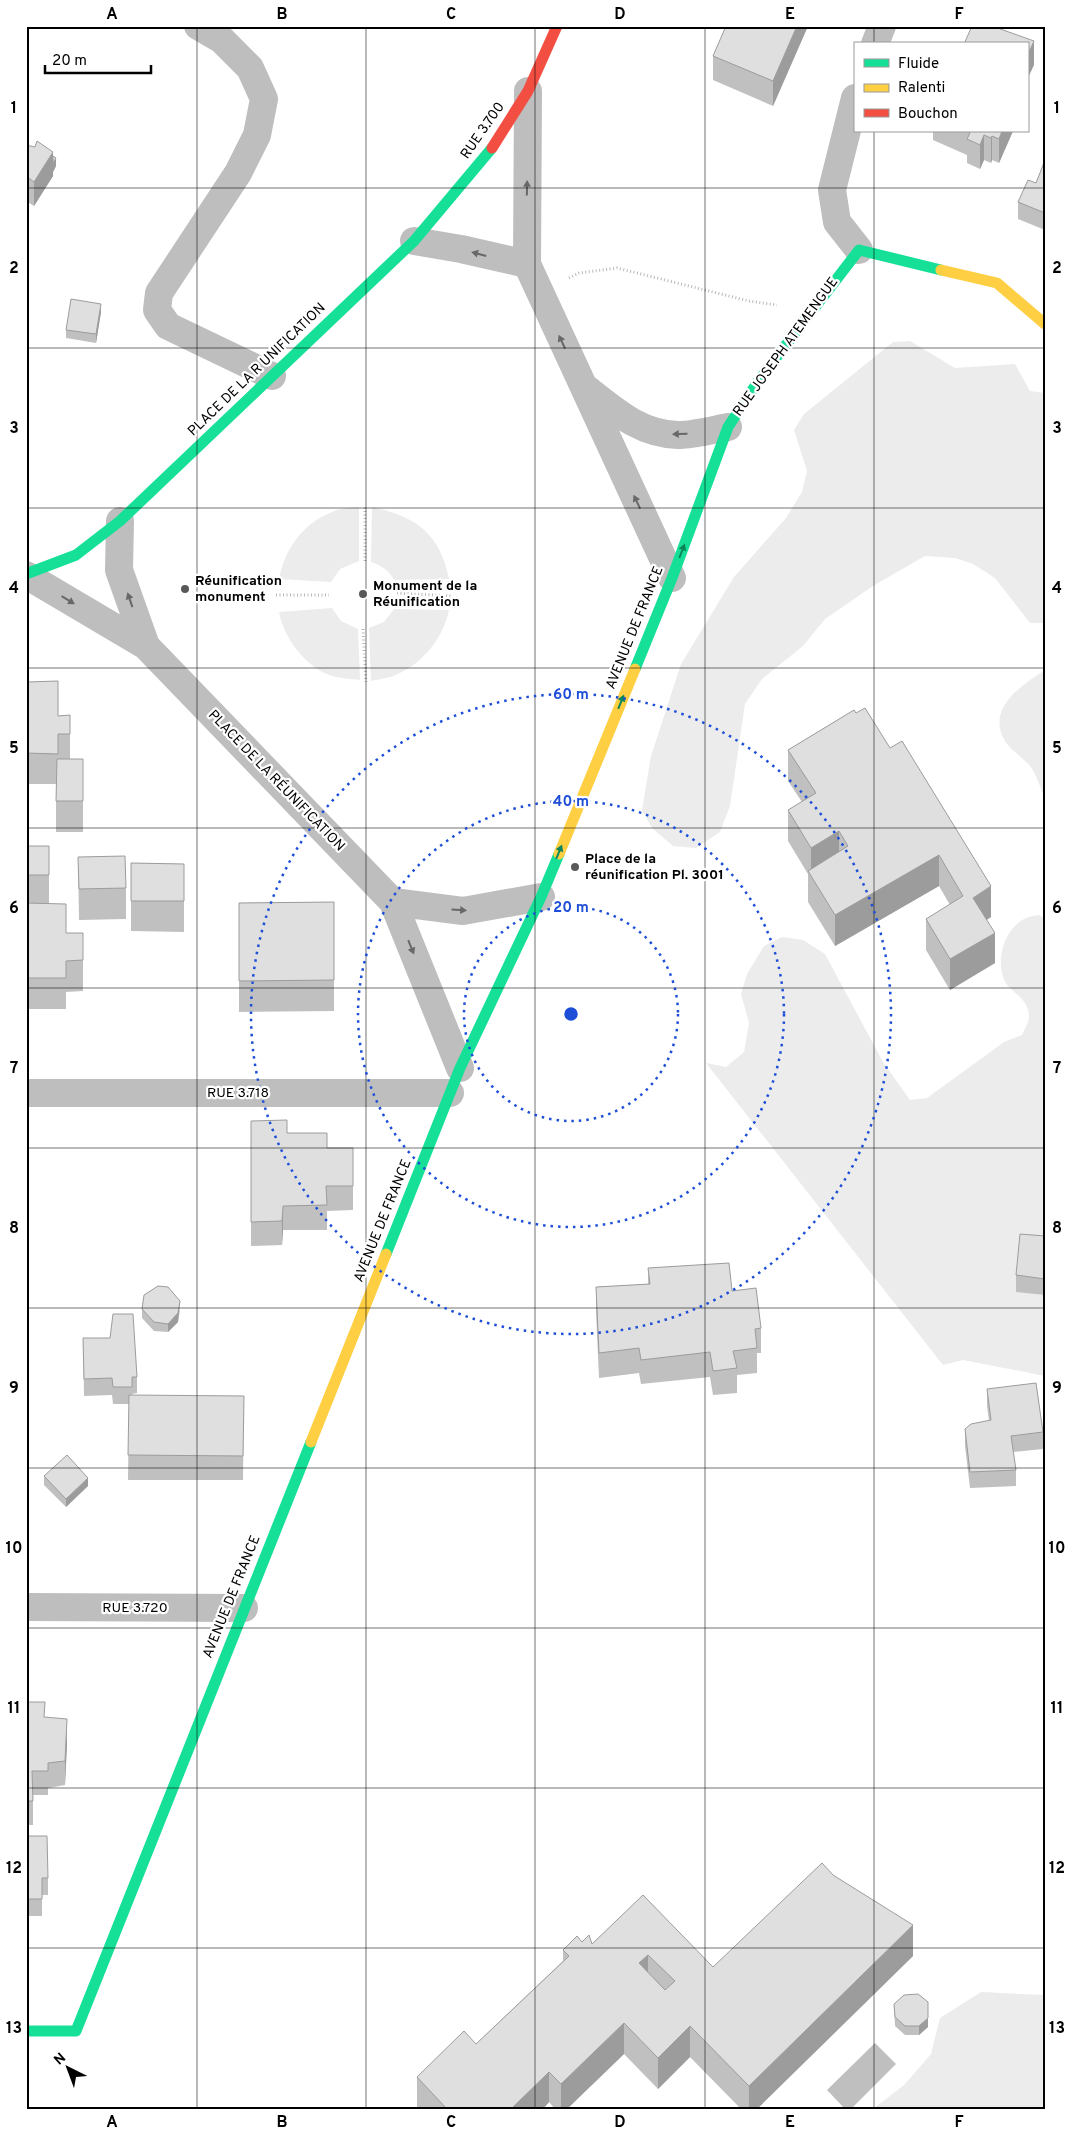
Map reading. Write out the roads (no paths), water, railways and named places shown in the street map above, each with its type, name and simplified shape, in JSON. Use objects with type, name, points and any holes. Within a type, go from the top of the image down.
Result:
[{"type":"street","points":[[198,26],[222,40],[250,68],[264,98],[257,135],[238,173],[159,293],[157,310],[168,326],[272,376]]},
{"type":"street","name":"RUE 3.700","points":[[414,241],[491,149],[528,91],[557,26]]},
{"type":"street","points":[[876,42],[882,26]]},
{"type":"street","name":"RUE JOSEPH ATEMENGUE","points":[[528,91],[526,264],[584,386],[627,420],[650,432],[679,435],[728,427],[759,380],[859,250]]},
{"type":"street","points":[[854,102],[832,190],[837,222],[859,250],[997,283],[1045,324]]},
{"type":"street","points":[[414,241],[461,249],[526,264]]},
{"type":"street","name":"PLACE DE LA R UNIFICATION","points":[[26,574],[76,555],[120,521],[414,241]]},
{"type":"street","points":[[584,386],[672,578]]},
{"type":"street","name":"AVENUE DE FRANCE","points":[[26,2031],[76,2032],[455,1081],[541,897],[672,578],[728,427]]},
{"type":"street","name":"PLACE DE LA RÉUNIFICATION","points":[[120,521],[119,570],[146,646],[393,902]]},
{"type":"street","points":[[26,574],[146,646]]},
{"type":"street","points":[[455,1081],[393,902],[463,911],[541,897]]},
{"type":"street","name":"RUE 3.718","points":[[26,1093],[455,1081]]},
{"type":"street","name":"RUE 3.720","points":[[26,1607],[244,1608]]},
{"type":"place","name":"Réunification monument","points":[[185,589]]},
{"type":"place","name":"Monument de la Réunification","points":[[363,594]]},
{"type":"place","name":"Place de la réunification Pl. 3001","points":[[575,867]]}]
